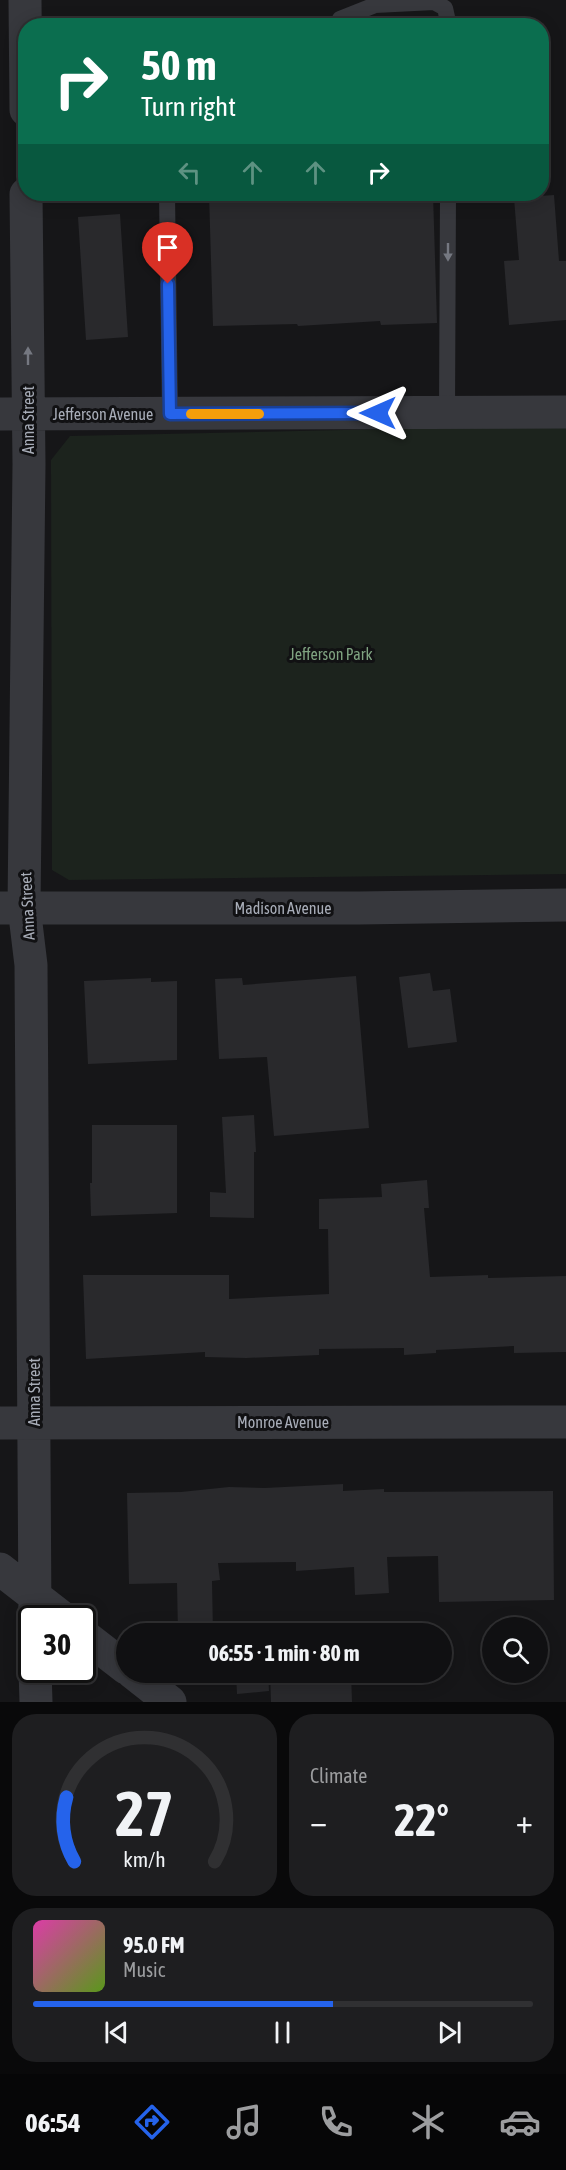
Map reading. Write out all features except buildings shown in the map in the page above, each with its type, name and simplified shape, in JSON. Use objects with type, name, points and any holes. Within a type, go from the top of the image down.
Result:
[{"type":"street","points":[[25,0],[25,18]]},
{"type":"street","name":"Anna Street","points":[[26,201],[14,414],[12,907],[31,965],[35,1605]]},
{"type":"street","name":"Jefferson Avenue","points":[[14,414],[566,412]]},
{"type":"street","name":"Madison Avenue","points":[[12,907],[359,908],[566,905]]},
{"type":"street","name":"Monroe Avenue","points":[[0,1423],[566,1422]]},
{"type":"street","points":[[0,1569],[33,1605]]},
{"type":"street","points":[[96,1645],[116,1660]]},
{"type":"street","points":[[35,1683],[36,1702]]},
{"type":"street","points":[[146,1683],[170,1702]]},
{"type":"lane","points":[[342,18],[375,5],[434,2],[445,8],[447,18]]},
{"type":"lane","points":[[167,201],[170,414]]},
{"type":"lane","points":[[447,413],[448,201]]},
{"type":"green space","name":"Jefferson Park","points":[[566,425],[566,874],[69,880],[52,870],[51,460],[70,436]]},
{"type":"slow traffic","points":[[191,414],[259,414]]},
{"type":"route","points":[[168,284],[170,414],[378,413]]}]
